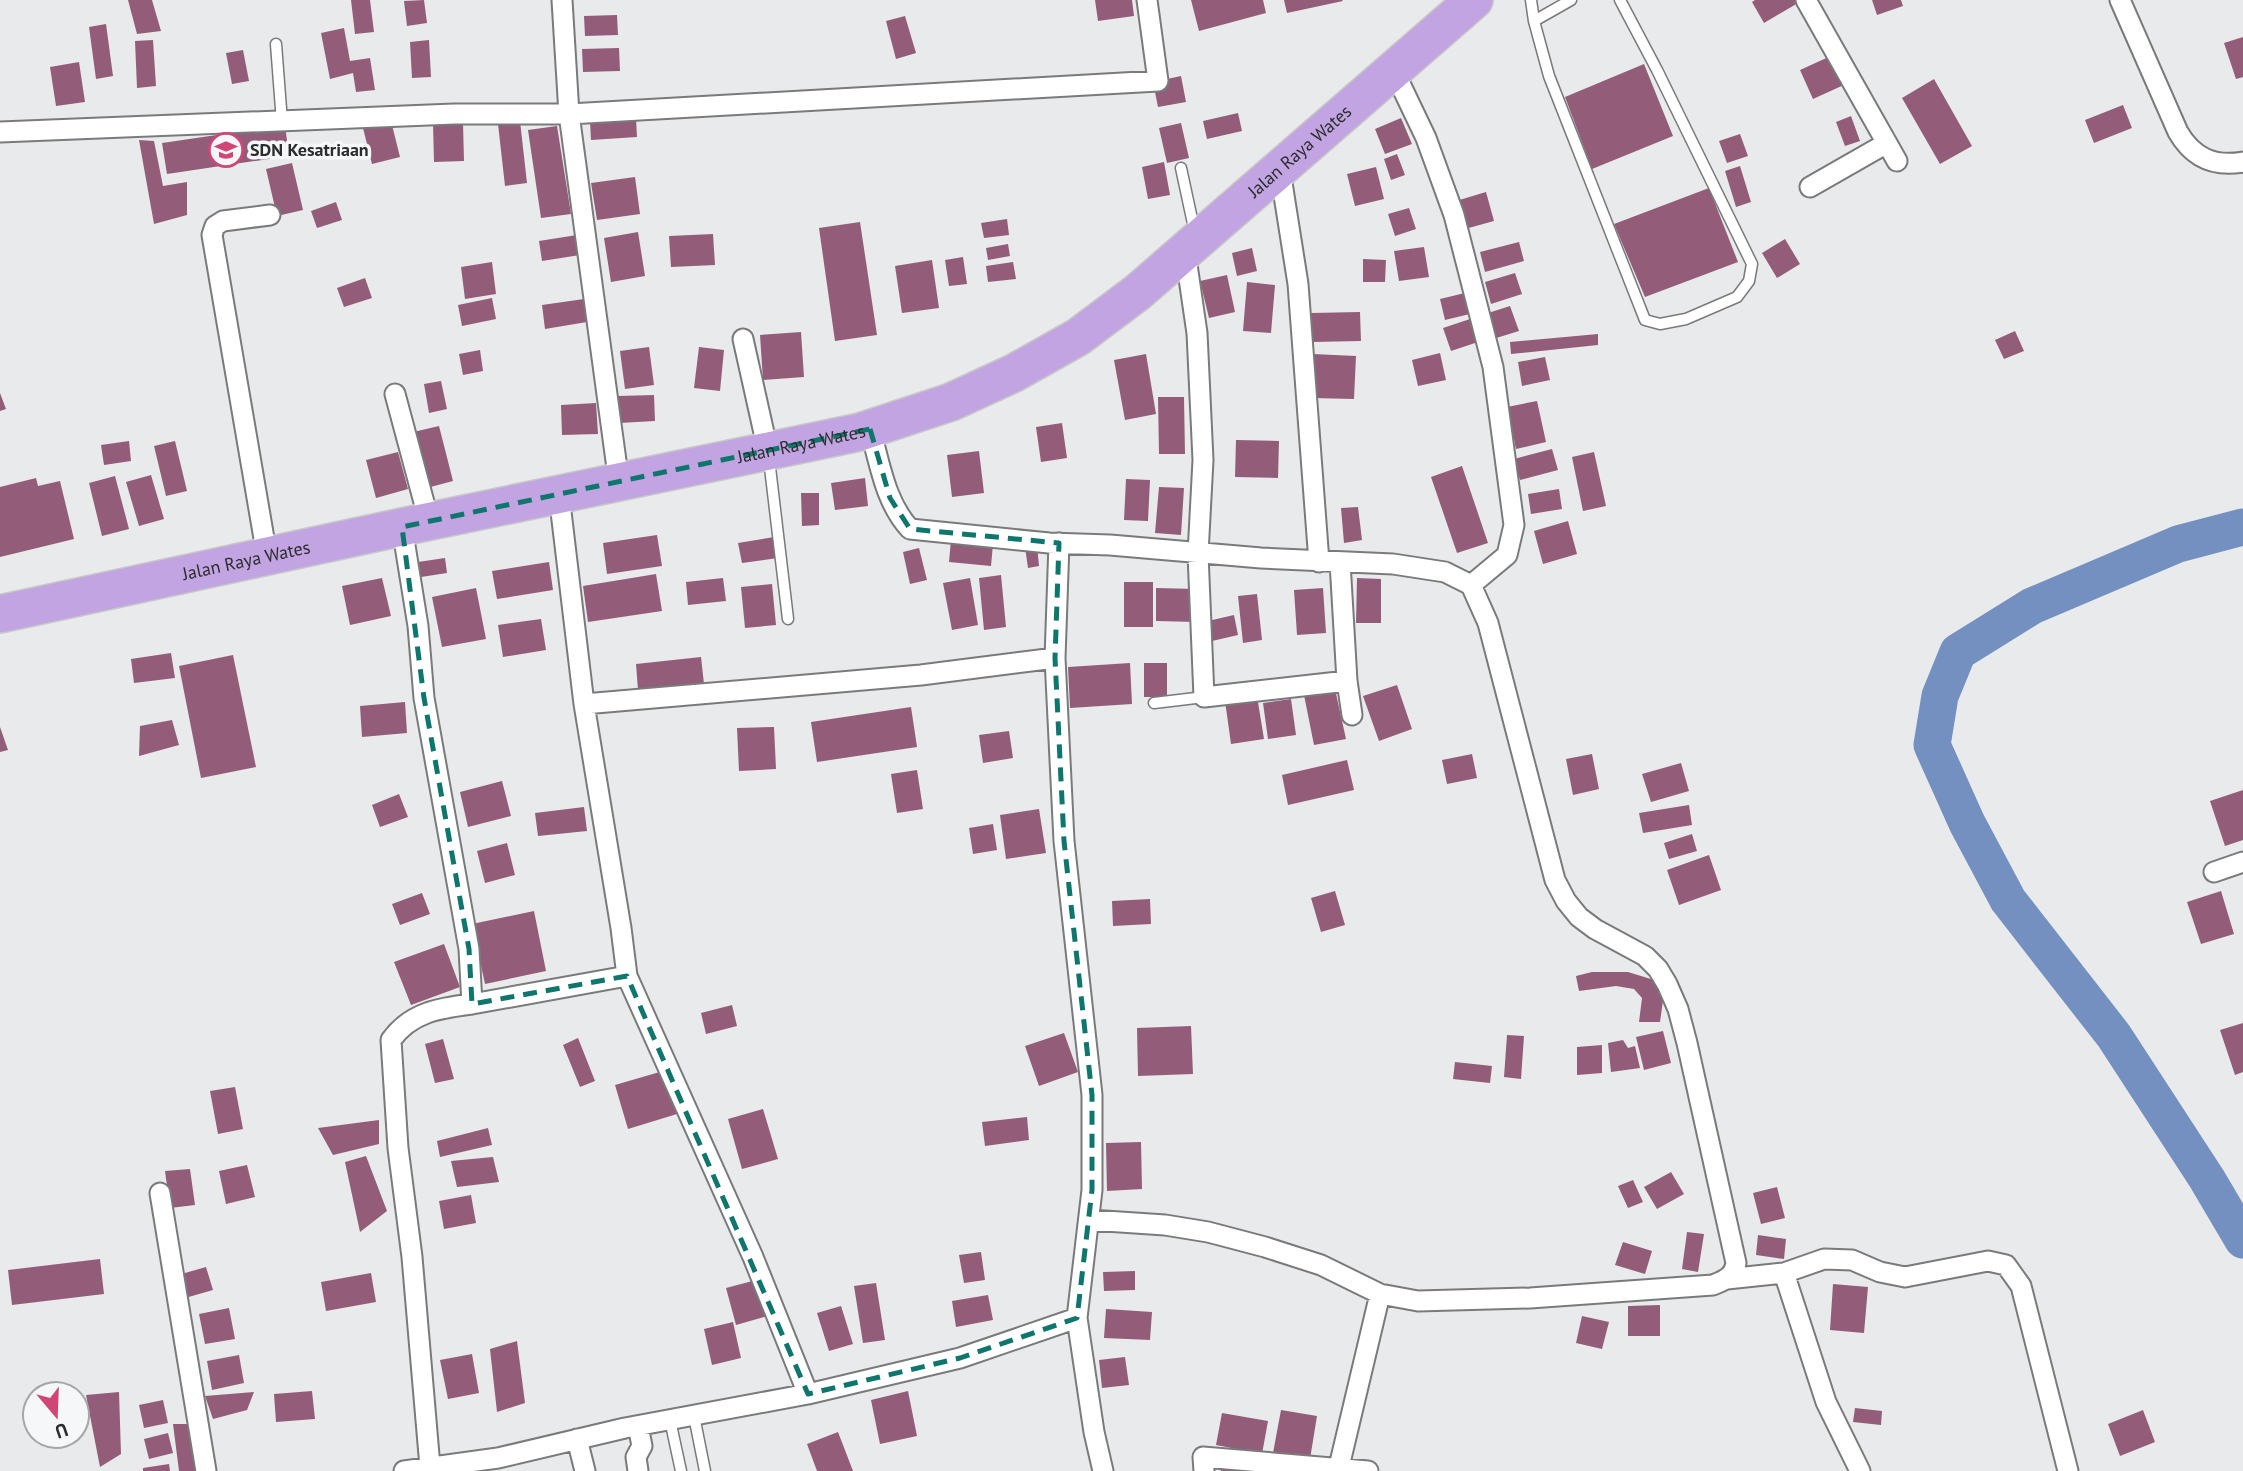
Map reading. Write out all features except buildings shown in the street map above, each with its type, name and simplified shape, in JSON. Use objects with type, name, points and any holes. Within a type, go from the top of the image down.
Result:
[{"type":"highway","name":"Jalan Raya Wates","points":[[0,614],[870,429],[951,402],[1014,373],[1077,337],[1138,292],[1474,0]]},
{"type":"street","points":[[562,0],[569,114],[619,483]]},
{"type":"street","points":[[0,132],[454,114],[569,114],[1158,81],[1147,0]]},
{"type":"street","points":[[1805,0],[1897,161]]},
{"type":"street","points":[[2120,0],[2185,145],[2199,157],[2213,162],[2243,162]]},
{"type":"street","points":[[1394,71],[1426,138],[1454,215],[1493,367],[1514,525],[1507,555],[1471,585]]},
{"type":"street","points":[[1810,187],[1887,143]]},
{"type":"street","points":[[1280,170],[1298,284],[1318,562]]},
{"type":"street","points":[[267,556],[212,235],[215,226],[223,221],[270,215]]},
{"type":"street","points":[[1191,246],[1203,460],[1198,554],[1204,697],[1347,681]]},
{"type":"street","points":[[743,340],[768,451]]},
{"type":"street","points":[[395,394],[415,524],[418,626],[424,698],[469,949],[472,1004]]},
{"type":"street","points":[[870,429],[890,498],[897,514],[910,529],[928,533],[1198,554],[1393,564],[1445,572],[1471,585],[1488,623],[1555,880],[1566,901],[1579,916],[1595,929],[1644,956],[1658,969],[1678,1009],[1736,1263],[1735,1271],[1727,1279]]},
{"type":"street","points":[[559,495],[584,704],[627,976],[753,1257],[808,1394]]},
{"type":"street","points":[[1059,542],[1055,658],[1064,841],[1092,1095],[1090,1220],[1077,1318],[1094,1432],[1103,1471]]},
{"type":"street","points":[[1340,562],[1347,681],[1352,715]]},
{"type":"street","points":[[584,704],[920,675],[1055,658]]},
{"type":"street","points":[[2214,872],[2243,862]]},
{"type":"street","points":[[627,976],[426,1013],[406,1023],[391,1040],[398,1148],[412,1257],[418,1469],[498,1458],[638,1426],[808,1394],[960,1358],[1077,1318]]},
{"type":"street","points":[[160,1194],[206,1471]]},
{"type":"street","points":[[1090,1220],[1208,1231],[1321,1265],[1380,1294],[1418,1301],[1530,1298],[1713,1285],[1727,1279],[1784,1273],[1824,1259],[1852,1260],[1880,1272],[1905,1277],[1988,1261],[2006,1265],[2021,1286],[2068,1471]]},
{"type":"street","points":[[1784,1273],[1826,1402],[1860,1471]]},
{"type":"street","points":[[1338,1469],[1380,1294]]},
{"type":"street","points":[[638,1426],[642,1446],[636,1457],[638,1471]]},
{"type":"street","points":[[577,1440],[584,1471]]},
{"type":"street","points":[[1204,1471],[1203,1457],[1368,1471]]},
{"type":"lane","points":[[1531,0],[1549,76],[1645,320],[1660,324],[1686,319],[1737,297],[1749,281],[1752,264],[1657,69],[1620,0]]},
{"type":"lane","points":[[1534,21],[1571,0]]},
{"type":"lane","points":[[276,44],[282,122]]},
{"type":"lane","points":[[1181,168],[1191,246]]},
{"type":"lane","points":[[768,451],[788,619]]},
{"type":"lane","points":[[1154,703],[1204,697]]},
{"type":"lane","points":[[694,1416],[705,1471]]},
{"type":"lane","points":[[670,1420],[681,1471]]},
{"type":"highlighted area","points":[[870,429],[890,498],[910,529],[1059,543],[1055,658],[1064,841],[1092,1095],[1092,1190],[1077,1318],[960,1358],[808,1394],[627,976],[472,1004],[469,949],[424,698],[402,527]]},
{"type":"waterway","points":[[2243,527],[2178,544],[2032,606],[1958,652],[1940,696],[1932,745],[1967,823],[2008,900],[2114,1036],[2207,1179],[2243,1240]]},
{"type":"place","name":"SDN Kesatriaan","points":[[226,150]]}]
